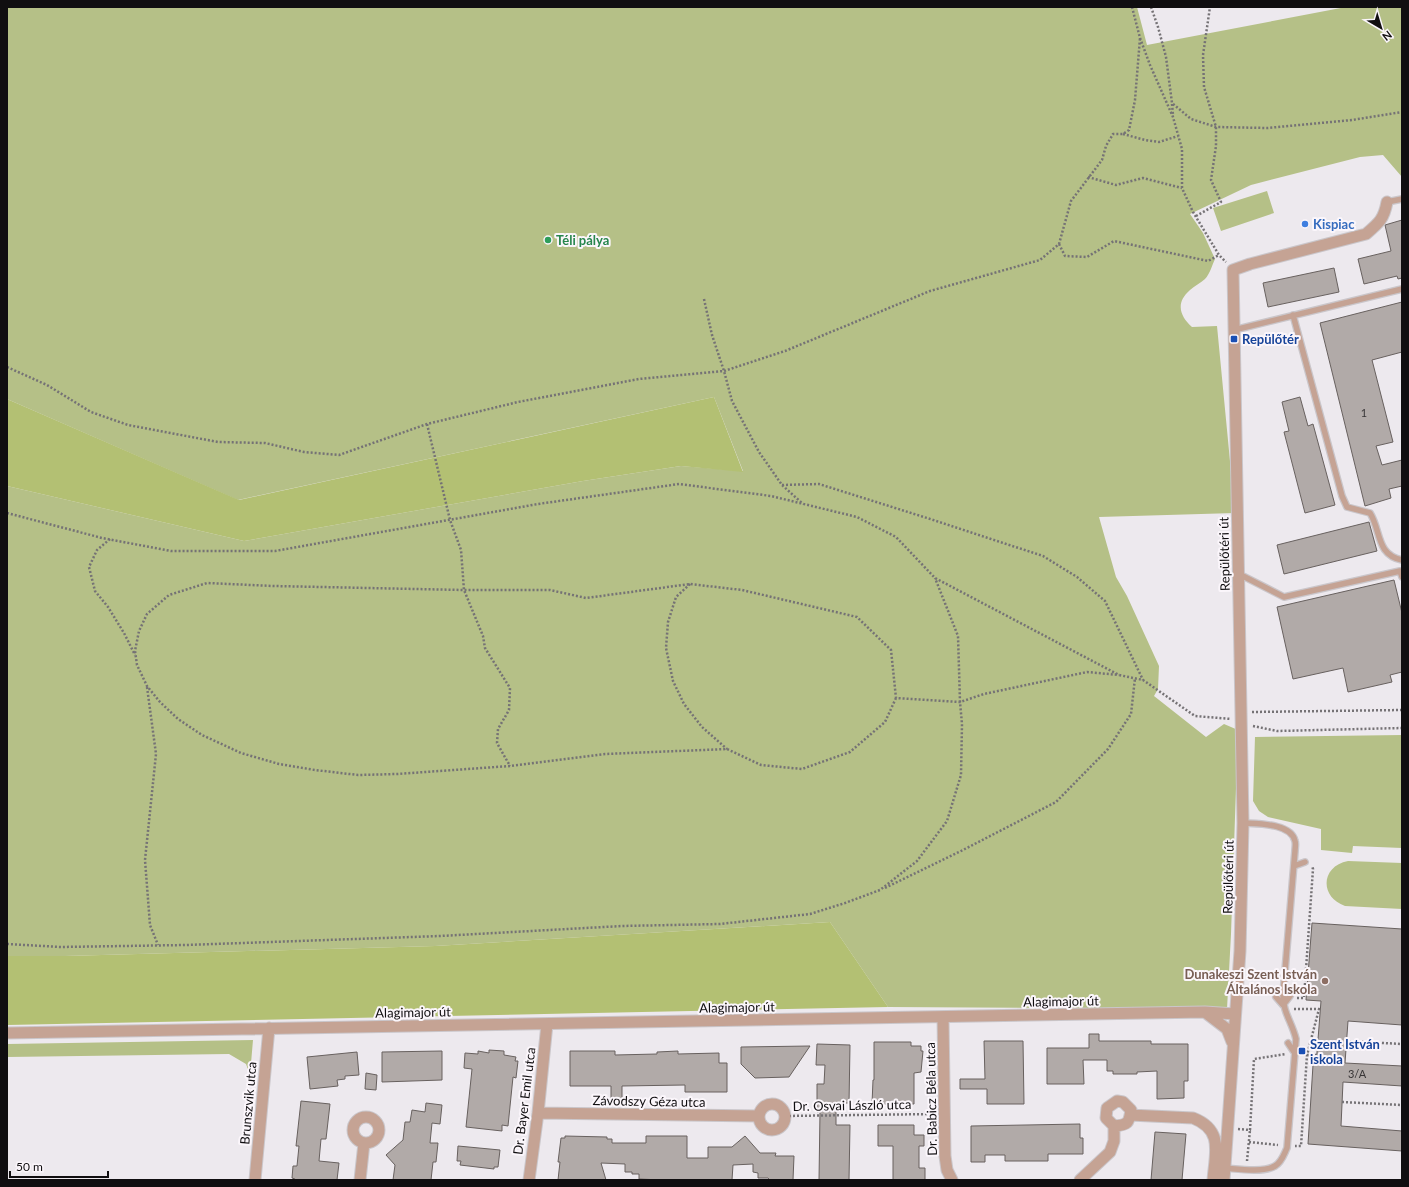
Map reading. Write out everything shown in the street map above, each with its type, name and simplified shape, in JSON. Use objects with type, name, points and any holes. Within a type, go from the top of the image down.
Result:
[{"type":"street","points":[[1233,270],[1250,264],[1366,234],[1378,224],[1385,214],[1387,202]]},
{"type":"street","name":"Repülőtéri út","points":[[1224,1180],[1240,951],[1243,823],[1233,270]]},
{"type":"street","points":[[1205,1012],[1235,1014]]},
{"type":"street","name":"Repülőtéri út","points":[[1205,1012],[1227,1029],[1234,1047]]},
{"type":"street","name":"Alagimajor út","points":[[7,1033],[1205,1012]]},
{"type":"street","name":"Dr. Babicz Béla utca","points":[[943,1017],[945,1156],[947,1170],[952,1180]]},
{"type":"street","name":"Dr. Bayer Emil utca","points":[[529,1180],[538,1114],[547,1024]]},
{"type":"street","name":"Brunszvik utca","points":[[255,1180],[269,1028]]},
{"type":"street","points":[[1080,1180],[1110,1152],[1114,1141],[1114,1126],[1106,1118],[1107,1108],[1117,1101],[1123,1102],[1131,1110],[1129,1120],[1124,1125],[1114,1126]]},
{"type":"street","points":[[772,1104],[781,1107],[785,1116],[780,1127],[771,1130],[764,1127],[760,1122],[759,1116],[761,1110],[766,1105],[772,1104]]},
{"type":"street","name":"Závodszy Géza utca","points":[[538,1114],[759,1116]]},
{"type":"street","points":[[1130,1115],[1193,1118],[1208,1126],[1216,1140],[1213,1180]]},
{"type":"street","points":[[360,1180],[364,1143]]},
{"type":"lane","points":[[1387,202],[1402,199]]},
{"type":"lane","points":[[1234,330],[1402,289]]},
{"type":"lane","points":[[1293,315],[1342,496],[1347,507],[1370,513],[1382,547],[1388,555],[1402,560]]},
{"type":"lane","points":[[1239,573],[1284,597],[1400,571],[1402,577]]},
{"type":"lane","points":[[1225,1168],[1263,1170],[1275,1166],[1281,1160],[1287,1146],[1296,1039],[1293,1029],[1285,1014],[1283,1005],[1295,840],[1286,830],[1279,827],[1243,823]]},
{"type":"lane","points":[[1294,866],[1305,862]]},
{"type":"lane","points":[[1276,997],[1283,1005]]},
{"type":"lane","points":[[1283,1005],[1292,997]]},
{"type":"lane","points":[[1288,1043],[1294,1053]]},
{"type":"path","points":[[1132,7],[1140,38],[1173,117],[1182,149],[1182,188],[1193,212],[1219,255],[1233,270]]},
{"type":"path","points":[[1151,7],[1166,57],[1173,117]]},
{"type":"path","points":[[1196,216],[1221,202],[1211,180],[1216,146],[1216,127],[1204,87],[1203,55],[1210,7]]},
{"type":"path","points":[[1123,134],[1129,130],[1135,100],[1140,38]]},
{"type":"path","points":[[1172,103],[1191,119],[1216,127],[1267,128],[1352,120],[1402,112]]},
{"type":"path","points":[[7,367],[47,385],[91,412],[128,425],[218,442],[265,443],[304,452],[339,455],[427,424],[518,402],[639,379],[724,371],[785,351],[930,291],[1040,260],[1059,244],[1071,201],[1102,160],[1106,146],[1113,134],[1123,134],[1159,142],[1178,136]]},
{"type":"path","points":[[1088,177],[1116,185],[1142,178],[1182,188]]},
{"type":"path","points":[[1059,244],[1065,256],[1087,257],[1114,241],[1208,261],[1219,255]]},
{"type":"path","points":[[704,299],[712,335],[732,401],[759,452],[782,485],[803,504]]},
{"type":"path","points":[[427,424],[450,520],[461,550],[464,590],[483,636],[485,648],[510,688],[509,710],[498,730],[497,743],[510,766]]},
{"type":"path","points":[[7,513],[110,539],[171,551],[275,551],[538,504],[679,484],[771,496],[857,517],[896,537],[935,578],[1119,675]]},
{"type":"path","points":[[782,485],[819,484],[1043,556],[1077,577],[1105,601],[1143,680]]},
{"type":"path","points":[[110,539],[96,550],[89,567],[94,591],[108,607],[136,658]]},
{"type":"path","points":[[880,890],[917,861],[947,821],[961,775],[962,724],[958,636],[935,578]]},
{"type":"path","points":[[690,584],[676,597],[668,622],[666,648],[673,681],[684,704],[702,727],[727,748],[761,765],[802,769],[850,752],[885,722],[896,698],[891,650],[857,617],[742,590],[690,584],[586,598],[550,590],[464,590],[273,586],[207,583],[169,595],[147,614],[138,631],[135,651],[137,665],[147,686],[160,702],[178,719],[202,735],[241,753],[279,764],[358,775],[397,774],[510,766],[605,754],[727,748]]},
{"type":"path","points":[[896,698],[960,702],[984,694],[1087,672],[1119,675],[1143,680],[1195,716],[1227,718],[1402,710]]},
{"type":"path","points":[[7,944],[61,947],[440,936],[622,926],[720,924],[810,914],[880,890],[961,851],[1056,802],[1108,749],[1131,714],[1135,678]]},
{"type":"path","points":[[147,686],[156,754],[145,860],[150,925],[158,945]]},
{"type":"path","points":[[1227,718],[1241,717],[1277,732],[1402,728]]},
{"type":"path","points":[[1292,997],[1304,998],[1313,869],[1311,862],[1305,862]]},
{"type":"path","points":[[1249,1142],[1301,1146],[1307,1055],[1319,1009],[1294,1009],[1293,1004]]},
{"type":"path","points":[[1346,1041],[1402,1044]]},
{"type":"path","points":[[1246,1169],[1254,1059],[1294,1053],[1317,1055]]},
{"type":"path","points":[[1342,1102],[1402,1105]]},
{"type":"path","name":"Dr. Osvai László utca","points":[[785,1116],[944,1114]]},
{"type":"path","points":[[1227,1128],[1250,1130]]},
{"type":"green space","points":[[7,7],[1137,7],[1147,45],[1346,7],[1402,7],[1402,177],[1383,155],[1360,157],[1251,185],[1190,214],[1203,233],[1215,259],[1207,277],[1185,295],[1182,300],[1181,309],[1182,314],[1192,327],[1217,326],[1235,513],[1099,517],[1116,577],[1127,596],[1159,666],[1158,689],[1154,696],[1206,737],[1224,724],[1238,730],[1227,1009],[888,1007],[830,922],[435,946],[65,956],[7,956],[7,486],[244,541],[583,481],[681,466],[743,471],[714,397],[238,500],[7,399]]},
{"type":"green space","points":[[1267,191],[1274,213],[1221,231],[1213,208]]},
{"type":"green space","points":[[714,397],[743,472],[681,466],[583,481],[244,541],[7,486],[7,399],[239,500]]},
{"type":"green space","points":[[1402,735],[1402,848],[1353,846],[1352,853],[1321,850],[1321,829],[1268,817],[1259,811],[1253,801],[1255,737]]},
{"type":"green space","points":[[1348,861],[1402,863],[1402,909],[1345,906],[1337,902],[1327,889],[1328,875],[1332,869],[1339,864]]},
{"type":"green space","points":[[830,922],[888,1007],[7,1025],[7,956],[65,956],[435,946]]},
{"type":"green space","points":[[253,1040],[250,1075],[246,1064],[229,1054],[7,1057],[7,1044]]},
{"type":"building","points":[[1402,220],[1402,278],[1398,279],[1397,276],[1364,284],[1358,259],[1391,251],[1385,225]]},
{"type":"building","points":[[1334,268],[1339,292],[1268,307],[1263,283]]},
{"type":"building","points":[[1402,302],[1402,352],[1372,360],[1393,442],[1376,446],[1382,465],[1402,460],[1402,486],[1389,489],[1391,498],[1365,506],[1320,323]]},
{"type":"building","points":[[1300,397],[1308,426],[1313,424],[1335,505],[1305,513],[1284,432],[1289,431],[1282,402]]},
{"type":"building","points":[[1369,522],[1377,551],[1284,574],[1277,545]]},
{"type":"building","points":[[1394,580],[1402,613],[1402,672],[1390,675],[1392,682],[1348,692],[1343,668],[1293,679],[1277,607]]},
{"type":"building","points":[[1312,923],[1402,929],[1402,1025],[1348,1021],[1345,1063],[1402,1066],[1402,1086],[1343,1082],[1341,1126],[1402,1131],[1402,1151],[1308,1144],[1313,1065],[1316,1065],[1321,1001],[1306,1000]]},
{"type":"building","points":[[1089,1034],[1099,1034],[1099,1041],[1151,1041],[1151,1044],[1188,1044],[1188,1081],[1184,1081],[1184,1098],[1157,1099],[1157,1071],[1137,1072],[1137,1074],[1113,1074],[1113,1071],[1107,1071],[1107,1060],[1083,1060],[1084,1084],[1047,1084],[1047,1048],[1089,1048]]},
{"type":"building","points":[[984,1041],[1023,1041],[1024,1104],[987,1104],[987,1089],[960,1089],[960,1079],[985,1079]]},
{"type":"building","points":[[874,1042],[911,1042],[911,1046],[921,1046],[921,1051],[923,1051],[921,1072],[914,1073],[914,1104],[872,1104],[874,1080]]},
{"type":"building","points":[[817,1044],[850,1045],[849,1103],[836,1103],[836,1125],[850,1125],[849,1180],[819,1180],[820,1112],[817,1112],[817,1084],[824,1084],[825,1065],[816,1065]]},
{"type":"building","points":[[810,1046],[789,1077],[755,1078],[741,1064],[741,1047]]},
{"type":"building","points":[[489,1050],[504,1051],[504,1055],[516,1057],[515,1061],[518,1061],[516,1078],[513,1077],[508,1126],[502,1125],[502,1131],[466,1127],[472,1069],[464,1068],[465,1053],[478,1054],[478,1051],[489,1053]]},
{"type":"building","points":[[442,1051],[442,1080],[382,1082],[382,1052]]},
{"type":"building","points":[[570,1051],[615,1051],[615,1055],[657,1054],[657,1052],[678,1051],[678,1054],[719,1053],[719,1063],[727,1063],[727,1092],[685,1092],[685,1085],[622,1086],[622,1101],[611,1102],[611,1086],[570,1086]]},
{"type":"building","points":[[357,1052],[359,1075],[345,1076],[345,1079],[337,1080],[338,1086],[310,1089],[307,1057]]},
{"type":"building","points":[[366,1073],[377,1075],[376,1090],[365,1089]]},
{"type":"building","points":[[301,1101],[330,1104],[326,1139],[321,1139],[319,1161],[339,1163],[337,1180],[295,1180],[292,1178],[293,1166],[297,1166],[299,1146],[296,1146]]},
{"type":"building","points":[[426,1103],[442,1105],[440,1124],[432,1123],[430,1143],[438,1143],[436,1162],[433,1162],[431,1180],[393,1180],[395,1165],[386,1155],[403,1140],[405,1122],[410,1122],[412,1110],[425,1112]]},
{"type":"building","points":[[1080,1124],[1080,1138],[1083,1138],[1083,1154],[1048,1154],[1048,1161],[1005,1161],[1005,1155],[985,1155],[985,1162],[971,1162],[971,1126]]},
{"type":"building","points":[[878,1125],[914,1125],[914,1135],[924,1135],[924,1146],[919,1146],[919,1168],[925,1168],[925,1180],[893,1180],[893,1146],[878,1146]]},
{"type":"building","points":[[1155,1132],[1186,1134],[1182,1180],[1151,1180]]},
{"type":"building","points":[[565,1136],[607,1137],[607,1139],[612,1139],[612,1143],[646,1143],[646,1136],[687,1136],[687,1158],[708,1158],[708,1147],[732,1147],[745,1136],[760,1153],[776,1153],[775,1156],[794,1156],[793,1180],[770,1180],[768,1178],[758,1178],[758,1173],[753,1172],[753,1164],[733,1165],[732,1180],[639,1179],[639,1174],[625,1172],[625,1164],[601,1163],[606,1180],[558,1180],[560,1162],[558,1162],[561,1138],[565,1138]]},
{"type":"building","points":[[458,1146],[500,1150],[498,1167],[494,1167],[494,1169],[460,1165],[461,1161],[457,1161]]},
{"type":"place","name":"Kispiac","points":[[1305,224]]},
{"type":"place","name":"Téli pálya","points":[[548,240]]},
{"type":"place","name":"Repülőtér","points":[[1234,339]]},
{"type":"place","name":"Dunakeszi Szent István Általános Iskola","points":[[1325,981]]},
{"type":"place","name":"Szent István iskola","points":[[1302,1051]]}]
